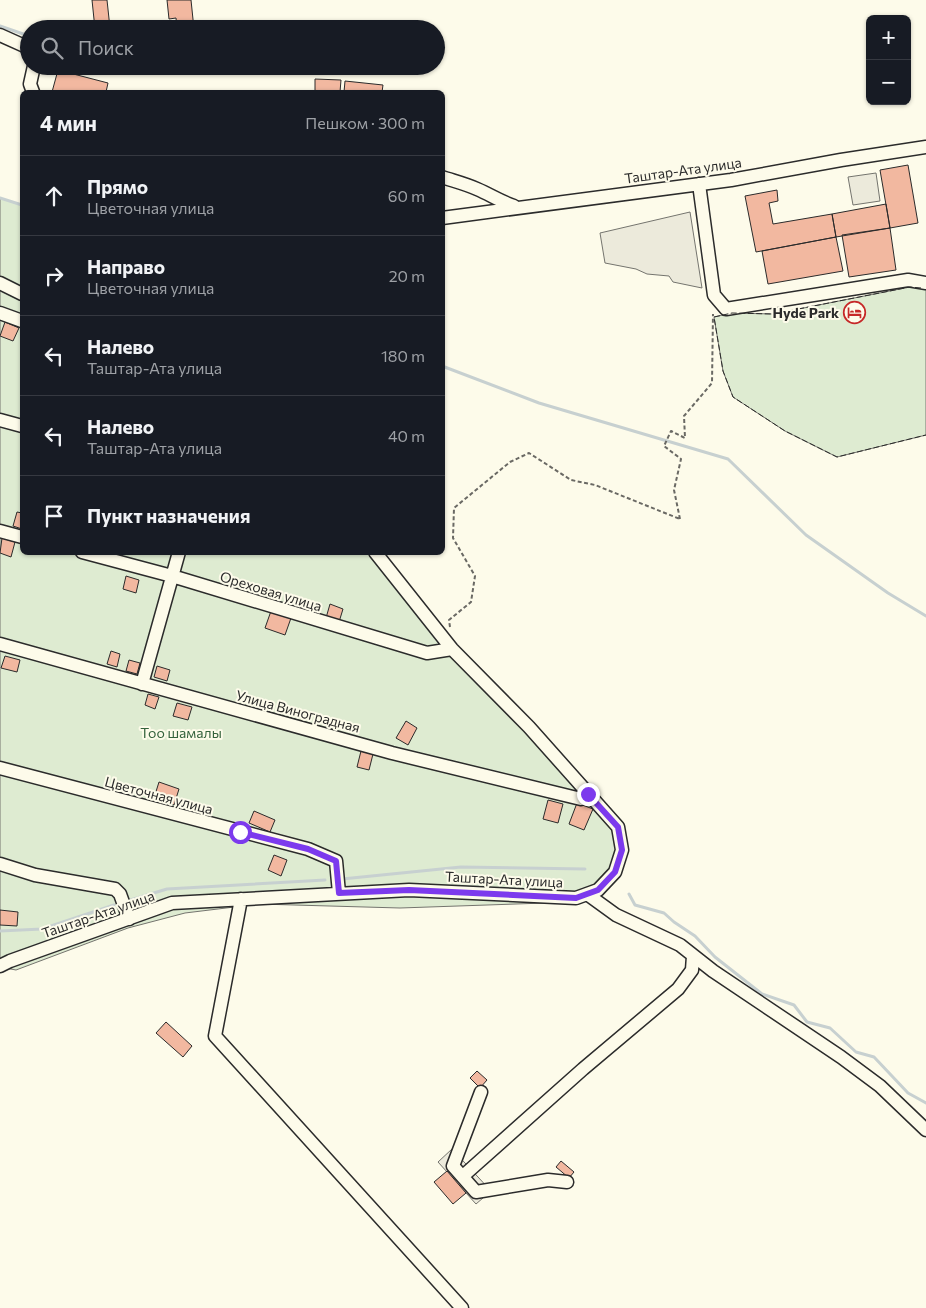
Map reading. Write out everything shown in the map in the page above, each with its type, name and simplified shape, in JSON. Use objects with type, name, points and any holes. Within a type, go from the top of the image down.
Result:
[{"type":"street","points":[[0,35],[20,44]]},
{"type":"street","points":[[32,75],[30,84],[32,90]]},
{"type":"street","name":"Таштар-Ата улица","points":[[445,218],[699,184],[926,147]]},
{"type":"street","points":[[445,178],[479,190],[496,200],[518,207]]},
{"type":"street","points":[[699,184],[714,295],[726,309],[908,280],[926,283]]},
{"type":"street","points":[[0,283],[20,293]]},
{"type":"street","points":[[0,313],[20,320]]},
{"type":"street","points":[[0,420],[20,425]]},
{"type":"street","points":[[0,531],[20,536]]},
{"type":"street","name":"Ореховая улица","points":[[93,555],[172,576],[427,653],[452,649]]},
{"type":"street","points":[[142,684],[178,555]]},
{"type":"street","name":"Таштар-Ата улица","points":[[3,963],[172,904],[409,890],[576,898],[598,890],[615,872],[622,850],[618,827],[529,727],[452,649],[377,555]]},
{"type":"street","name":"Улица Виноградная","points":[[0,644],[392,753],[581,799],[588,794]]},
{"type":"street","name":"Цветочная улица","points":[[0,768],[308,849],[336,861],[339,893]]},
{"type":"street","points":[[0,864],[35,875],[115,888],[120,894],[129,919]]},
{"type":"street","points":[[587,894],[616,915],[680,945],[713,971],[841,1057],[872,1080],[926,1130]]},
{"type":"street","points":[[241,899],[215,1036],[462,1308]]},
{"type":"street","points":[[463,1176],[583,1069],[678,989],[692,970],[693,956]]},
{"type":"street","points":[[481,1092],[454,1166],[476,1192],[548,1180],[568,1182]]},
{"type":"path","points":[[450,630],[449,620],[471,602],[474,576],[453,538],[454,508],[510,462],[529,453],[571,480],[595,485],[680,519],[674,490],[681,459],[664,446],[670,431],[684,438],[684,416],[712,382],[713,314]]},
{"type":"green space","name":"Тоо шамалы","points":[[0,198],[20,204],[20,555],[377,555],[618,827],[622,850],[598,890],[545,903],[400,908],[259,904],[185,913],[128,928],[16,970],[0,967]]},
{"type":"green space","points":[[910,287],[926,289],[926,435],[837,457],[785,431],[733,397],[723,371],[714,317],[732,313],[773,314]]},
{"type":"shaded area","points":[[876,173],[880,201],[853,205],[848,177]]},
{"type":"shaded area","points":[[690,212],[702,288],[673,282],[669,276],[647,274],[636,269],[605,263],[600,233]]},
{"type":"shaded area","points":[[452,1149],[491,1191],[476,1204],[438,1162]]},
{"type":"building","points":[[92,0],[107,0],[109,20],[94,20]]},
{"type":"building","points":[[167,0],[191,0],[193,20],[169,19]]},
{"type":"building","points":[[57,75],[77,75],[108,83],[106,90],[53,90]]},
{"type":"building","points":[[315,79],[341,80],[340,90],[315,90]]},
{"type":"building","points":[[345,81],[383,85],[382,90],[344,90]]},
{"type":"building","points":[[908,165],[918,223],[890,228],[880,170]]},
{"type":"building","points":[[777,190],[778,201],[769,203],[773,224],[832,214],[836,237],[756,252],[745,196]]},
{"type":"building","points":[[886,204],[890,228],[836,237],[832,214]]},
{"type":"building","points":[[890,228],[896,270],[849,277],[842,235]]},
{"type":"building","points":[[836,237],[843,271],[768,284],[762,251]]},
{"type":"building","points":[[5,322],[19,328],[13,341],[0,336]]},
{"type":"building","points":[[17,512],[20,513],[20,528],[13,526]]},
{"type":"building","points":[[2,538],[15,542],[11,557],[0,553]]},
{"type":"building","points":[[126,576],[139,580],[136,593],[123,589]]},
{"type":"building","points":[[330,604],[343,609],[339,622],[326,618]]},
{"type":"building","points":[[271,611],[291,618],[285,635],[265,628]]},
{"type":"building","points":[[111,651],[120,654],[117,667],[107,664]]},
{"type":"building","points":[[5,656],[20,660],[17,672],[1,668]]},
{"type":"building","points":[[129,660],[140,663],[137,674],[126,671]]},
{"type":"building","points":[[157,666],[170,670],[167,681],[154,677]]},
{"type":"building","points":[[148,694],[159,697],[155,709],[145,705]]},
{"type":"building","points":[[177,703],[192,707],[188,720],[173,716]]},
{"type":"building","points":[[406,721],[417,728],[408,745],[396,738]]},
{"type":"building","points":[[362,747],[374,750],[369,770],[357,767]]},
{"type":"building","points":[[159,782],[179,789],[174,805],[154,798]]},
{"type":"building","points":[[548,800],[563,804],[558,823],[543,819]]},
{"type":"building","points":[[577,803],[593,809],[584,830],[569,824]]},
{"type":"building","points":[[254,811],[275,820],[270,832],[249,823]]},
{"type":"building","points":[[274,855],[287,860],[281,876],[268,870]]},
{"type":"building","points":[[0,910],[18,912],[17,926],[0,925]]},
{"type":"building","points":[[166,1022],[192,1046],[183,1057],[156,1033]]},
{"type":"building","points":[[477,1071],[487,1080],[480,1088],[470,1078]]},
{"type":"building","points":[[561,1161],[574,1172],[569,1178],[556,1167]]},
{"type":"building","points":[[447,1171],[466,1193],[453,1204],[434,1182]]},
{"type":"waterway","points":[[0,26],[20,33]]},
{"type":"waterway","points":[[0,198],[20,204]]},
{"type":"waterway","points":[[445,367],[539,403],[728,459],[806,535],[888,593],[926,616]]},
{"type":"waterway","points":[[342,879],[461,867],[585,869]]},
{"type":"waterway","points":[[127,901],[167,889],[325,880]]},
{"type":"waterway","points":[[629,894],[635,905],[664,913],[695,936],[715,957],[762,994],[794,1005],[807,1022],[830,1028],[856,1052],[874,1057],[908,1093],[926,1103]]},
{"type":"waterway","points":[[0,931],[42,929],[114,905]]},
{"type":"fence","points":[[921,288],[910,287],[773,314],[732,313],[714,317],[723,371],[733,397],[785,431],[837,457],[926,435]]},
{"type":"place","name":"Hyde Park","points":[[855,312]]},
{"type":"route","points":[[240,832],[308,849],[336,861],[339,893],[409,890],[576,898],[598,890],[615,872],[622,850],[618,827],[588,794]]}]
